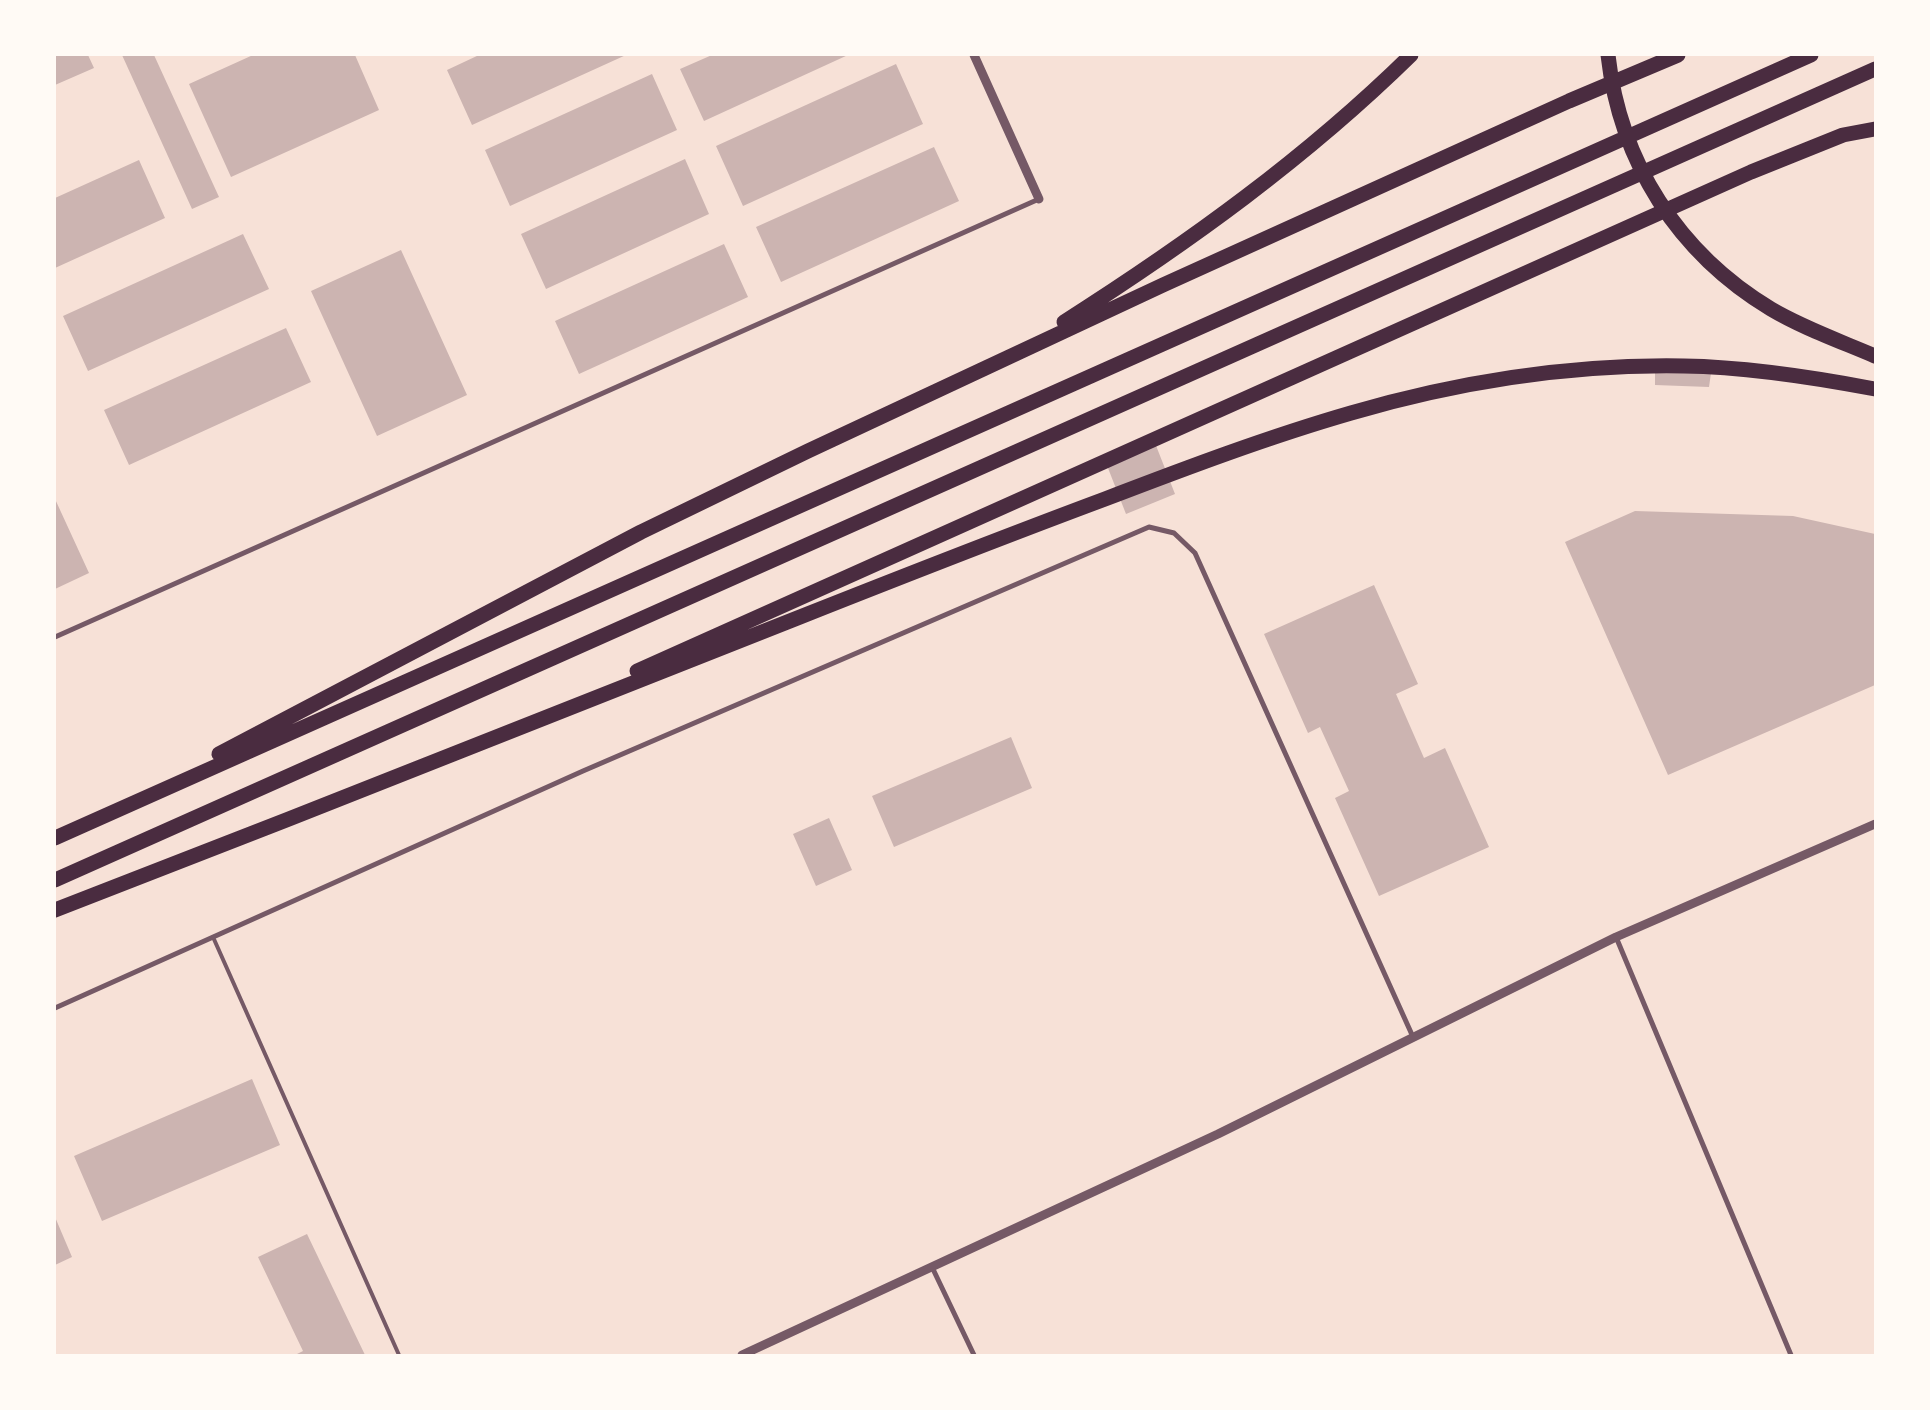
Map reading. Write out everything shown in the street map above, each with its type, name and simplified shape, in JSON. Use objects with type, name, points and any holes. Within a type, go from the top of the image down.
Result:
[{"type":"highway","points":[[952,382],[1060,324],[1196,234],[1303,152],[1363,101],[1411,55]]},
{"type":"highway","points":[[1608,55],[1618,112],[1632,153],[1658,201],[1684,236],[1712,264],[1758,301],[1789,319],[1875,356]]},
{"type":"highway","points":[[55,834],[229,749],[641,532],[952,382],[1569,101],[1678,55]]},
{"type":"highway","points":[[55,838],[1811,55]]},
{"type":"highway","points":[[55,880],[1875,69]]},
{"type":"highway","points":[[437,760],[1751,172],[1842,135],[1875,129]]},
{"type":"highway","points":[[55,910],[256,833],[1100,500],[1181,470],[1354,412],[1431,393],[1514,378],[1638,367],[1682,366],[1754,370],[1802,376],[1875,389]]},
{"type":"street","points":[[55,637],[1039,198],[974,55]]},
{"type":"street","points":[[55,1008],[592,767],[1148,527],[1174,533],[1195,553],[1413,1038]]},
{"type":"street","points":[[742,1355],[1218,1134],[1616,937],[1875,824]]},
{"type":"street","points":[[1616,937],[1791,1355]]},
{"type":"street","points":[[932,1267],[974,1355]]},
{"type":"lane","points":[[213,937],[398,1355]]},
{"type":"building","points":[[55,55],[88,55],[94,68],[55,85]]},
{"type":"building","points":[[122,55],[154,55],[219,197],[192,209]]},
{"type":"building","points":[[253,55],[355,55],[379,110],[231,177],[189,84]]},
{"type":"building","points":[[479,55],[626,55],[472,125],[447,70]]},
{"type":"building","points":[[712,55],[848,55],[704,121],[680,69]]},
{"type":"building","points":[[896,64],[923,124],[743,206],[716,146]]},
{"type":"building","points":[[652,74],[677,130],[510,206],[485,150]]},
{"type":"building","points":[[934,147],[959,201],[781,282],[756,227]]},
{"type":"building","points":[[685,159],[709,214],[546,289],[521,234]]},
{"type":"building","points":[[139,160],[165,218],[55,268],[55,198]]},
{"type":"building","points":[[243,234],[269,289],[88,371],[63,316]]},
{"type":"building","points":[[724,244],[748,297],[579,374],[555,321]]},
{"type":"building","points":[[401,250],[467,395],[377,436],[311,291]]},
{"type":"building","points":[[286,328],[311,382],[129,465],[104,410]]},
{"type":"building","points":[[1655,372],[1711,373],[1709,387],[1655,385]]},
{"type":"building","points":[[1155,443],[1175,494],[1126,514],[1106,463]]},
{"type":"building","points":[[55,499],[89,573],[55,589]]},
{"type":"building","points":[[1635,511],[1793,516],[1875,534],[1875,685],[1668,775],[1565,542]]},
{"type":"building","points":[[1374,585],[1418,684],[1396,694],[1424,758],[1445,748],[1489,847],[1379,896],[1335,798],[1349,791],[1320,727],[1308,733],[1264,634]]},
{"type":"building","points":[[1011,737],[1032,788],[894,847],[872,796]]},
{"type":"building","points":[[829,818],[852,870],[816,886],[793,834]]},
{"type":"building","points":[[252,1079],[280,1145],[102,1221],[74,1156]]},
{"type":"building","points":[[55,1217],[72,1257],[55,1265]]},
{"type":"building","points":[[307,1234],[365,1355],[295,1355],[303,1351],[258,1257]]}]
